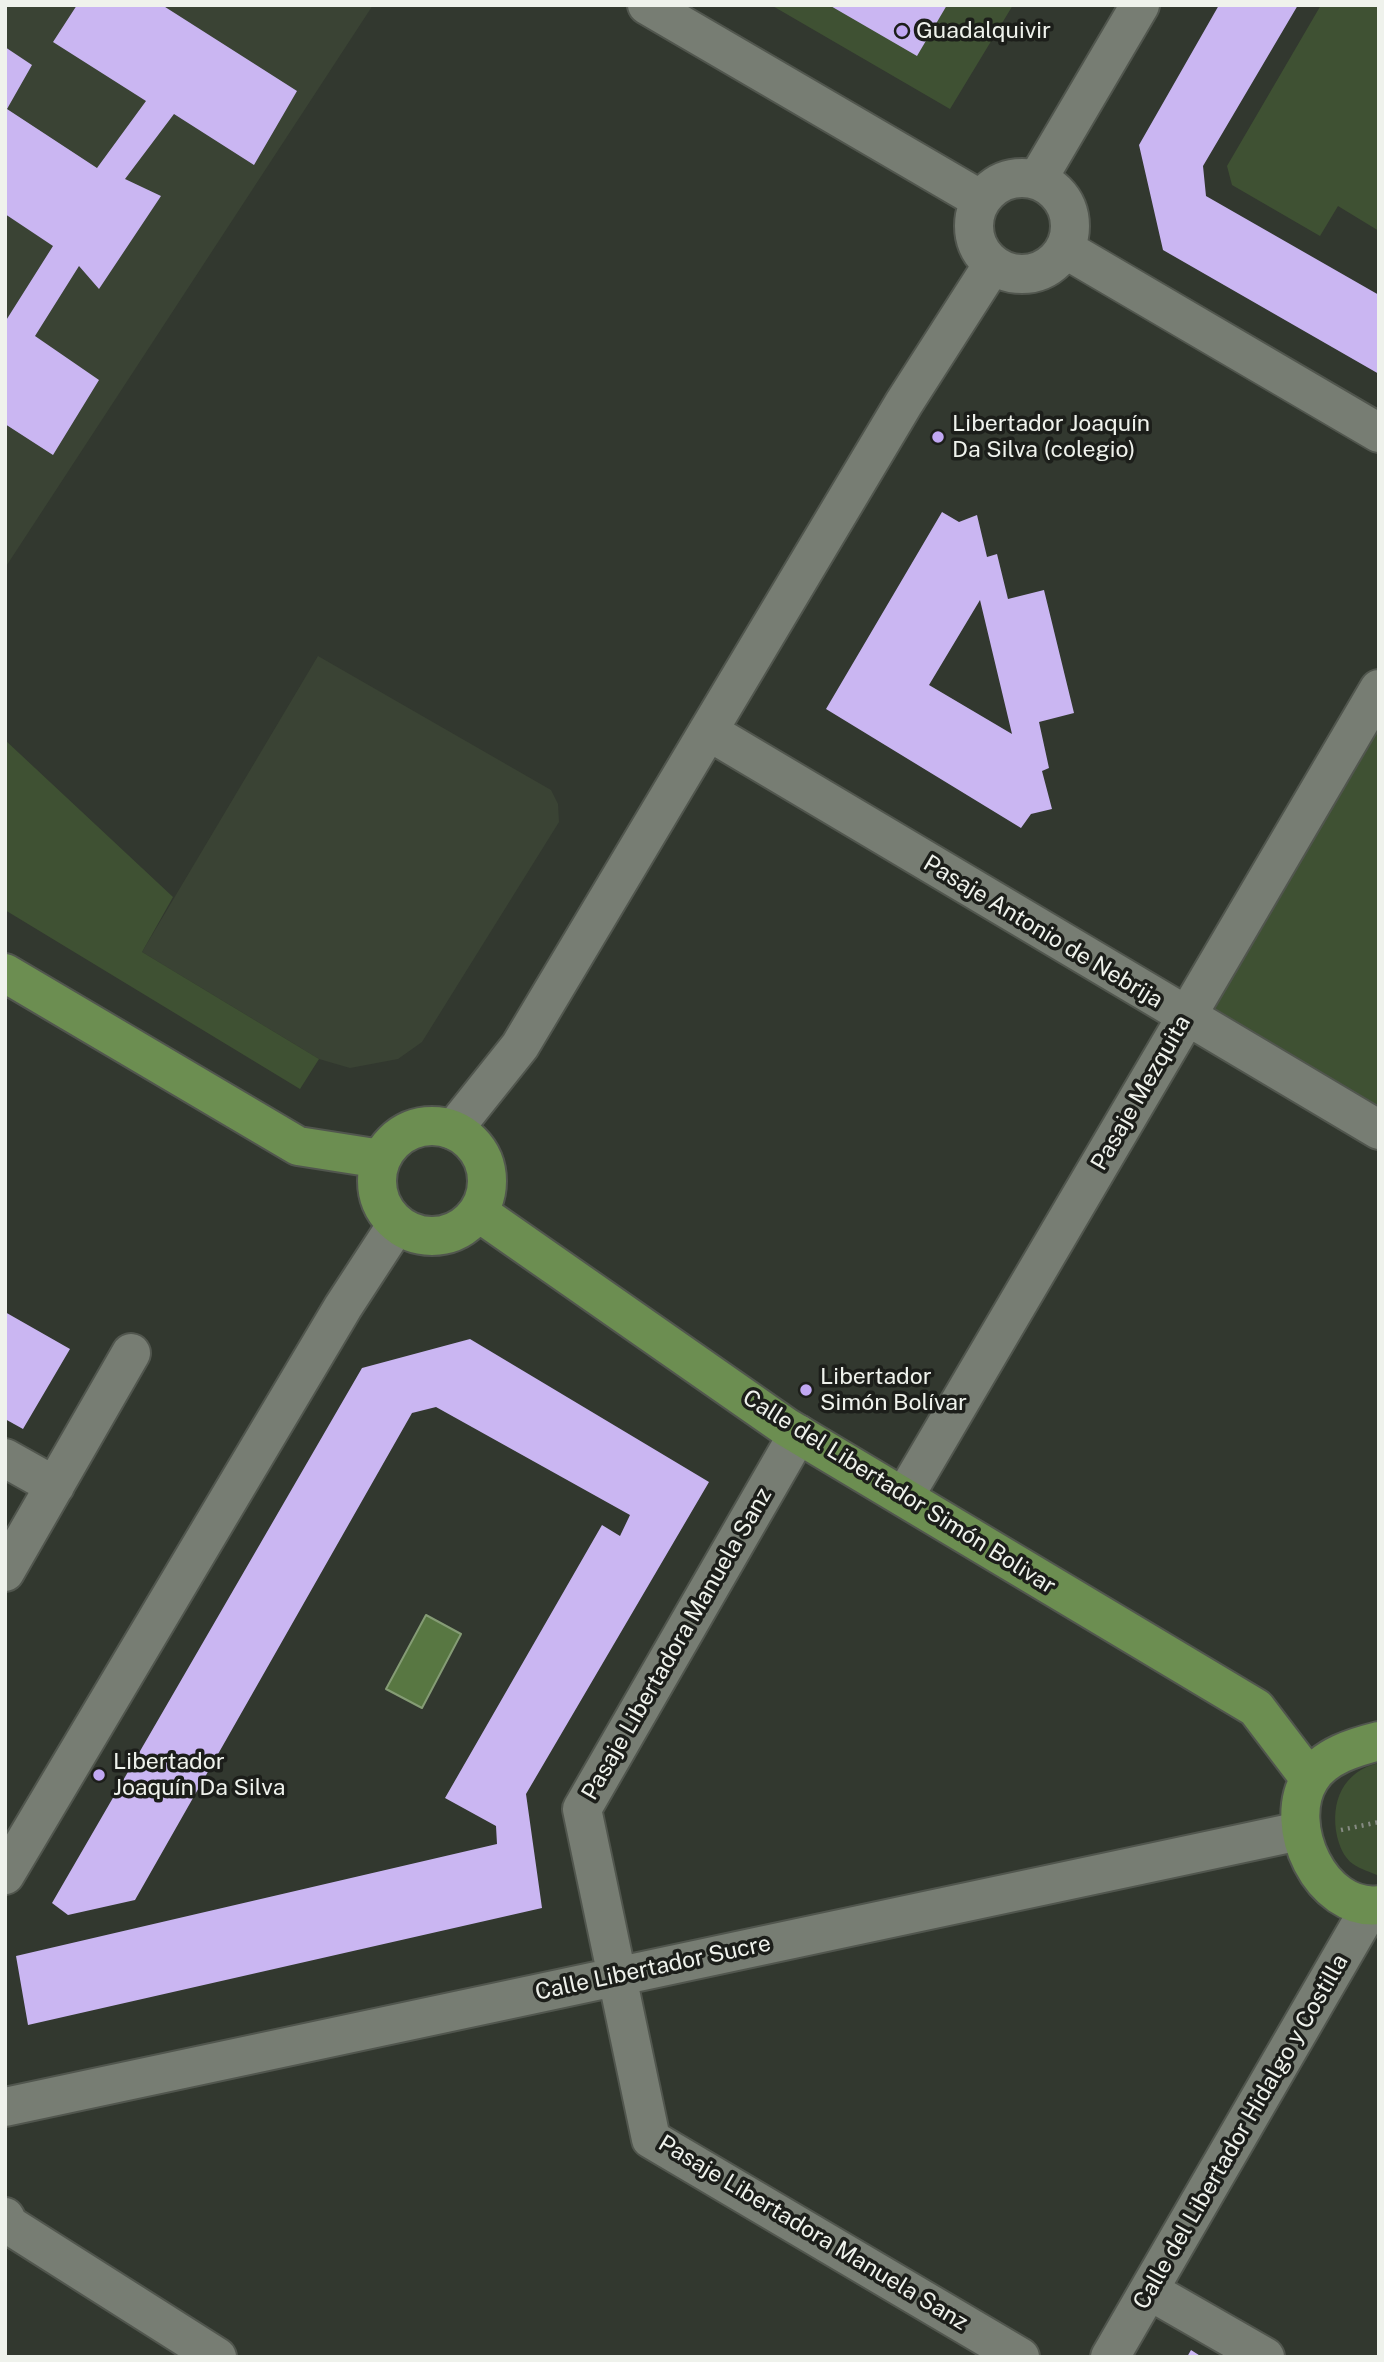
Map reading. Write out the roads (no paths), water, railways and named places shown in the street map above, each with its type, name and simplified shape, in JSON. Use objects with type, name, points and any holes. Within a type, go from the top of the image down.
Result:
[{"type":"main road","points":[[5,973],[298,1146],[382,1159]]},
{"type":"main road","points":[[420,1127],[453,1130],[478,1151],[485,1166],[484,1197],[478,1212],[465,1225],[449,1234],[430,1236],[413,1233],[397,1224],[385,1211],[378,1194],[377,1176],[382,1159],[404,1133],[420,1127]]},
{"type":"main road","name":"Calle del Libertador Simón Bolivar","points":[[478,1212],[798,1434],[1256,1708],[1310,1779]]},
{"type":"main road","points":[[1375,1905],[1336,1893],[1312,1866],[1318,1831],[1302,1803],[1310,1779],[1331,1759],[1357,1746],[1379,1741]]},
{"type":"street","points":[[647,5],[981,200]]},
{"type":"street","points":[[1037,180],[1140,5]]},
{"type":"street","points":[[1021,177],[1037,180],[1052,188],[1063,200],[1070,216],[1070,232],[1065,248],[1055,262],[1041,271],[1024,274],[1008,272],[993,264],[976,242],[974,227],[981,200],[992,188],[1005,180],[1021,177]]},
{"type":"street","points":[[1065,248],[1379,433]]},
{"type":"street","points":[[453,1130],[520,1046],[904,403],[993,264]]},
{"type":"street","name":"Pasaje Mezquita","points":[[904,1497],[1379,689]]},
{"type":"street","name":"Pasaje Antonio de Nebrija","points":[[708,731],[1379,1130]]},
{"type":"street","points":[[5,1875],[343,1307],[397,1224]]},
{"type":"street","points":[[5,1572],[131,1353]]},
{"type":"street","name":"Pasaje Libertadora Manuela Sanz","points":[[798,1434],[582,1808],[651,2139],[1020,2357]]},
{"type":"street","points":[[5,1458],[55,1486]]},
{"type":"street","name":"Calle Libertador Sucre","points":[[5,2107],[1318,1831]]},
{"type":"street","name":"Calle del Libertador Hidalgo y Costilla","points":[[1110,2357],[1375,1905]]},
{"type":"street","points":[[5,2217],[9,2225],[216,2357]]},
{"type":"street","points":[[1150,2291],[1265,2357]]},
{"type":"place","name":"Guadalquivir","points":[[902,31]]},
{"type":"place","name":"Libertador Joaquín Da Silva (colegio)","points":[[938,437]]},
{"type":"place","name":"Libertador Simón Bolívar","points":[[806,1390]]},
{"type":"place","name":"Libertador Joaquín Da Silva","points":[[99,1775]]}]
